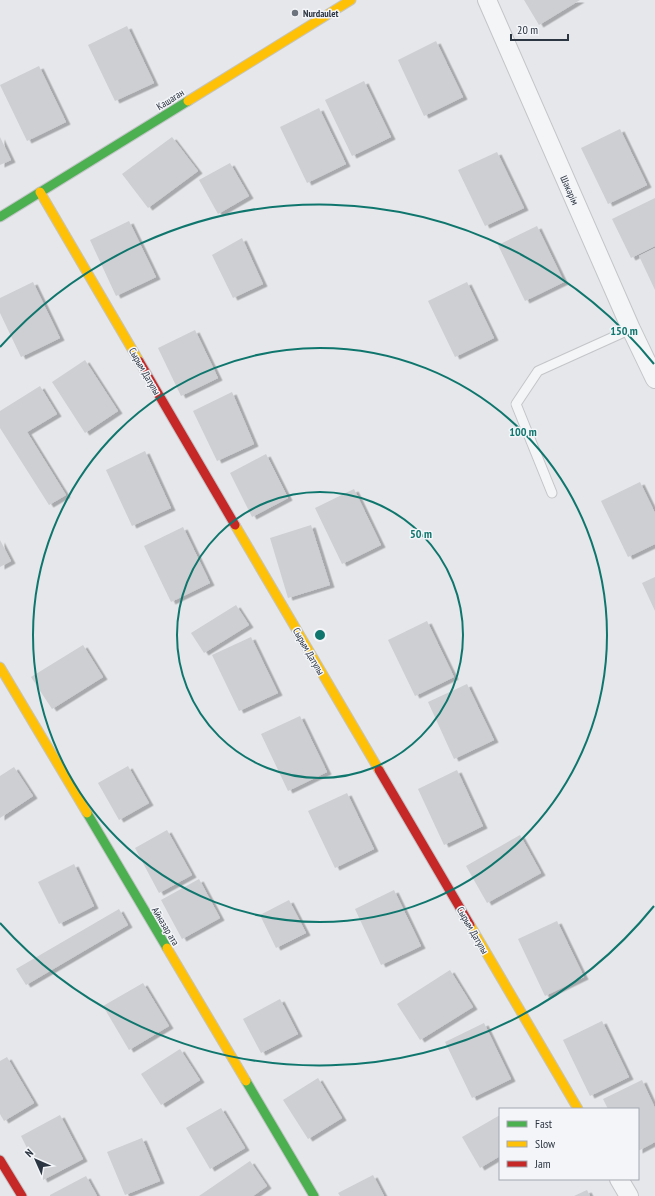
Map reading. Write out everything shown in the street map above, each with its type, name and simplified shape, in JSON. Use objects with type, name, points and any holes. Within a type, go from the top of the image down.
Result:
[{"type":"street","name":"Кашаган","points":[[0,217],[351,0]]},
{"type":"street","name":"Шәкәрім","points":[[487,0],[631,329],[655,379]]},
{"type":"street","name":"Сырым Датулы","points":[[40,192],[577,1108]]},
{"type":"street","name":"Айназар ата","points":[[0,668],[314,1196]]},
{"type":"street","points":[[3,1170],[22,1196]]},
{"type":"street","points":[[620,1180],[629,1196]]},
{"type":"lane","points":[[552,493],[516,404],[538,371],[631,329]]},
{"type":"building","points":[[524,0],[580,0],[539,25]]},
{"type":"building","points":[[127,26],[154,83],[115,101],[88,45]]},
{"type":"building","points":[[436,41],[463,97],[424,116],[398,60]]},
{"type":"building","points":[[39,66],[66,122],[27,141],[0,85]]},
{"type":"building","points":[[364,81],[391,137],[352,156],[325,100]]},
{"type":"building","points":[[319,108],[346,164],[307,183],[280,127]]},
{"type":"building","points":[[620,129],[647,185],[608,204],[581,148]]},
{"type":"building","points":[[0,137],[11,160],[0,165]]},
{"type":"building","points":[[172,137],[198,171],[148,208],[122,174]]},
{"type":"building","points":[[497,152],[524,208],[485,226],[458,170]]},
{"type":"building","points":[[230,163],[249,196],[218,214],[199,180]]},
{"type":"building","points":[[655,198],[655,246],[631,258],[612,219]]},
{"type":"building","points":[[129,221],[156,277],[116,296],[90,240]]},
{"type":"building","points":[[537,226],[564,282],[525,301],[498,245]]},
{"type":"building","points":[[242,238],[263,284],[233,298],[212,255]]},
{"type":"building","points":[[655,248],[655,290],[639,256]]},
{"type":"building","points":[[33,282],[60,338],[21,357],[0,313],[0,298]]},
{"type":"building","points":[[467,282],[494,338],[455,357],[428,301]]},
{"type":"building","points":[[195,330],[218,378],[181,396],[158,348]]},
{"type":"building","points":[[85,360],[118,411],[85,433],[52,382]]},
{"type":"building","points":[[40,386],[57,414],[27,432],[66,495],[49,505],[0,428],[0,411]]},
{"type":"building","points":[[232,392],[254,444],[217,461],[193,411]]},
{"type":"building","points":[[145,451],[171,508],[132,526],[106,470]]},
{"type":"building","points":[[266,454],[288,498],[252,517],[230,473]]},
{"type":"building","points":[[640,482],[655,513],[655,544],[628,557],[601,501]]},
{"type":"building","points":[[354,489],[381,545],[342,564],[315,508]]},
{"type":"building","points":[[311,525],[330,585],[288,598],[270,538]]},
{"type":"building","points":[[183,527],[210,583],[171,602],[144,546]]},
{"type":"building","points":[[0,540],[11,561],[0,567]]},
{"type":"building","points":[[655,577],[655,611],[642,583]]},
{"type":"building","points":[[236,605],[249,625],[204,653],[191,633]]},
{"type":"building","points":[[427,621],[454,677],[415,696],[388,640]]},
{"type":"building","points":[[251,637],[278,693],[239,711],[212,655]]},
{"type":"building","points":[[83,645],[103,677],[52,709],[31,677]]},
{"type":"building","points":[[467,684],[494,740],[454,759],[428,702]]},
{"type":"building","points":[[300,716],[327,772],[288,791],[261,734]]},
{"type":"building","points":[[128,766],[149,803],[119,820],[98,783]]},
{"type":"building","points":[[14,767],[33,796],[0,818],[0,776]]},
{"type":"building","points":[[457,770],[483,826],[444,845],[418,789]]},
{"type":"building","points":[[347,793],[374,849],[335,868],[308,811]]},
{"type":"building","points":[[167,830],[192,875],[159,893],[135,848]]},
{"type":"building","points":[[520,835],[541,873],[487,903],[466,866]]},
{"type":"building","points":[[74,864],[94,906],[59,924],[38,882]]},
{"type":"building","points":[[199,879],[220,918],[182,939],[161,900]]},
{"type":"building","points":[[394,890],[421,946],[381,965],[355,909]]},
{"type":"building","points":[[289,900],[306,933],[276,948],[260,915]]},
{"type":"building","points":[[119,909],[128,925],[26,985],[16,969]]},
{"type":"building","points":[[557,921],[584,977],[545,996],[518,939]]},
{"type":"building","points":[[450,970],[473,1007],[420,1040],[397,1004]]},
{"type":"building","points":[[143,983],[169,1026],[129,1050],[103,1006]]},
{"type":"building","points":[[280,999],[298,1034],[261,1053],[243,1019]]},
{"type":"building","points":[[602,1021],[629,1077],[590,1096],[563,1040]]},
{"type":"building","points":[[484,1023],[511,1079],[472,1098],[445,1042]]},
{"type":"building","points":[[180,1049],[200,1080],[161,1105],[141,1074]]},
{"type":"building","points":[[7,1057],[34,1103],[4,1121],[0,1114],[0,1061]]},
{"type":"building","points":[[318,1078],[342,1118],[308,1139],[283,1100]]},
{"type":"building","points":[[642,1080],[655,1108],[655,1142],[639,1150],[639,1108],[608,1108],[603,1099]]},
{"type":"building","points":[[221,1108],[245,1148],[210,1169],[186,1128]]},
{"type":"building","points":[[60,1115],[83,1159],[43,1180],[21,1136]]},
{"type":"building","points":[[499,1116],[499,1157],[480,1168],[462,1137]]},
{"type":"building","points":[[142,1138],[160,1181],[125,1195],[107,1152]]},
{"type":"building","points":[[250,1161],[267,1186],[253,1196],[199,1196]]},
{"type":"building","points":[[373,1175],[384,1196],[340,1196],[338,1193]]},
{"type":"building","points":[[86,1176],[97,1196],[50,1196],[50,1195]]},
{"type":"building","points":[[587,1190],[590,1196],[574,1196]]},
{"type":"traffic: fast","points":[[0,217],[188,101]]},
{"type":"traffic: fast","points":[[87,813],[167,948]]},
{"type":"traffic: fast","points":[[246,1081],[314,1196]]},
{"type":"traffic: slow","points":[[188,101],[351,0]]},
{"type":"traffic: slow","points":[[40,192],[139,361]]},
{"type":"traffic: slow","points":[[235,525],[379,770]]},
{"type":"traffic: slow","points":[[0,667],[87,813]]},
{"type":"traffic: slow","points":[[470,925],[577,1108]]},
{"type":"traffic: slow","points":[[167,948],[246,1081]]},
{"type":"traffic: jam","points":[[139,361],[235,525]]},
{"type":"traffic: jam","points":[[379,770],[470,925]]},
{"type":"traffic: jam","points":[[0,1160],[22,1196]]},
{"type":"place","name":"Nurdaulet","points":[[295,13]]}]
